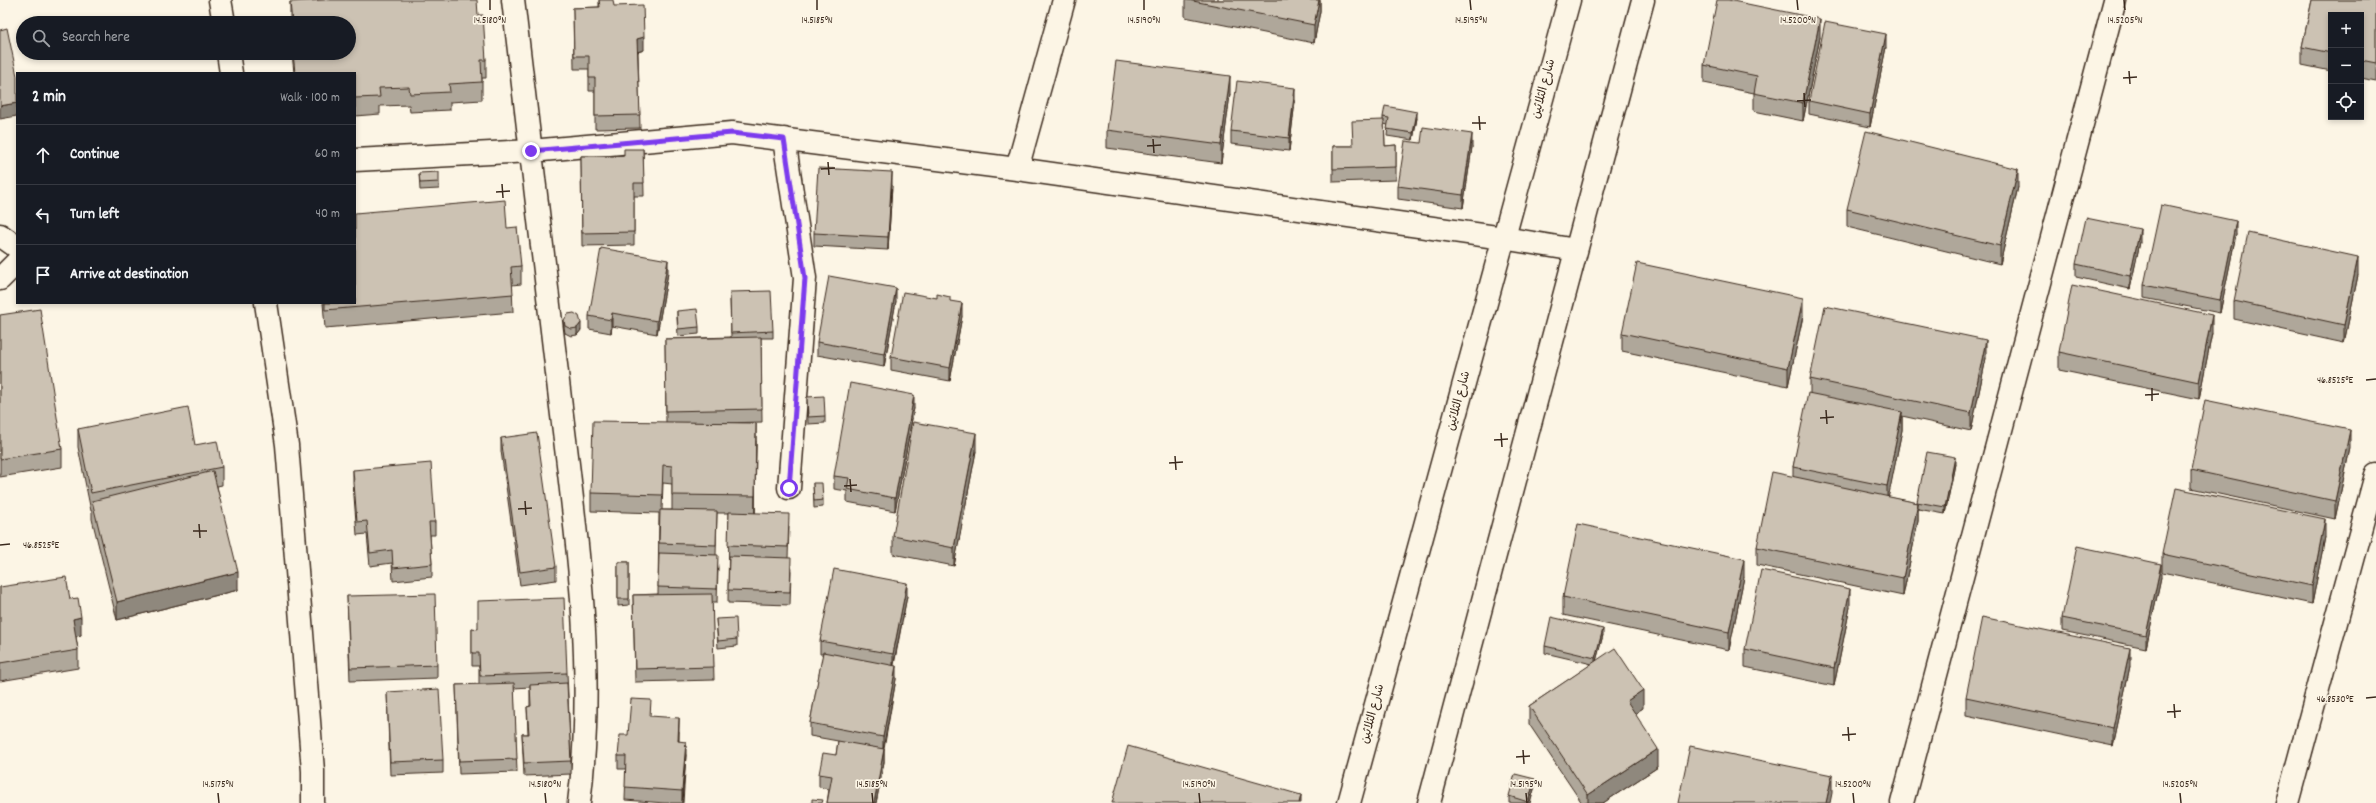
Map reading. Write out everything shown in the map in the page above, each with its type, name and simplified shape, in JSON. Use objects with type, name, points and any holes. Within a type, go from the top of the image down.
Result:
[{"type":"street","points":[[220,0],[223,16]]},
{"type":"street","points":[[513,0],[574,514],[585,639],[584,765],[579,803]]},
{"type":"street","points":[[1017,169],[1064,0]]},
{"type":"street","name":"شارع الثلاثين","points":[[1348,803],[1569,0]]},
{"type":"street","points":[[1429,803],[1643,0]]},
{"type":"street","points":[[1902,803],[2115,0]]},
{"type":"street","points":[[229,60],[231,72]]},
{"type":"street","points":[[356,160],[531,151],[732,133],[1017,169],[1504,238],[1576,250]]},
{"type":"street","points":[[784,139],[805,278],[789,488]]},
{"type":"street","points":[[0,235],[16,246]]},
{"type":"street","points":[[0,279],[16,263]]},
{"type":"street","points":[[266,304],[287,445],[313,771],[313,803]]},
{"type":"street","points":[[2287,803],[2376,475]]},
{"type":"building","points":[[326,0],[477,0],[478,15],[483,15],[486,60],[481,60],[482,82],[449,84],[450,92],[410,94],[409,87],[379,88],[380,97],[356,98],[356,72],[295,72],[294,60],[356,60],[356,16],[291,16],[290,2]]},
{"type":"building","points":[[599,0],[613,0],[614,6],[643,5],[644,37],[637,39],[640,115],[595,116],[595,78],[589,78],[589,56],[574,56],[573,8],[600,7]]},
{"type":"building","points":[[1188,0],[1319,0],[1314,25]]},
{"type":"building","points":[[1717,0],[1728,0],[1820,19],[1803,103],[1754,93],[1757,76],[1704,65]]},
{"type":"building","points":[[2312,0],[2376,0],[2376,63],[2364,61],[2364,12],[2328,12],[2328,52],[2302,47]]},
{"type":"building","points":[[1825,22],[1886,34],[1870,114],[1809,101]]},
{"type":"building","points":[[7,28],[16,72],[16,103],[0,106],[0,30]]},
{"type":"building","points":[[1116,61],[1230,76],[1221,145],[1107,130]]},
{"type":"building","points":[[1237,81],[1295,88],[1289,138],[1231,131]]},
{"type":"building","points":[[1385,106],[1417,112],[1413,133],[1387,129],[1389,118],[1383,117]]},
{"type":"building","points":[[1384,120],[1385,146],[1396,145],[1396,167],[1333,169],[1333,146],[1353,146],[1352,121]]},
{"type":"building","points":[[1423,127],[1472,134],[1463,195],[1398,186],[1405,141],[1421,143]]},
{"type":"building","points":[[1866,131],[2018,169],[2000,246],[1847,209]]},
{"type":"building","points":[[624,149],[643,149],[644,183],[634,183],[634,232],[582,233],[581,156],[624,156]]},
{"type":"building","points":[[818,168],[892,172],[888,237],[814,233]]},
{"type":"building","points":[[439,172],[439,182],[420,183],[419,173]]},
{"type":"building","points":[[505,200],[507,228],[517,227],[521,266],[511,267],[513,294],[325,310],[325,304],[356,304],[356,213]]},
{"type":"building","points":[[2161,205],[2236,221],[2220,300],[2144,285]]},
{"type":"building","points":[[2086,218],[2140,229],[2130,276],[2076,264]]},
{"type":"building","points":[[2248,233],[2358,257],[2344,325],[2234,301]]},
{"type":"building","points":[[601,248],[668,260],[657,321],[612,313],[611,320],[589,316]]},
{"type":"building","points":[[1637,263],[1803,298],[1788,368],[1622,333]]},
{"type":"building","points":[[829,276],[896,288],[884,354],[817,342]]},
{"type":"building","points":[[2072,285],[2212,315],[2199,382],[2059,352]]},
{"type":"building","points":[[771,291],[773,331],[731,333],[730,292]]},
{"type":"building","points":[[903,292],[937,298],[937,294],[950,297],[950,301],[962,303],[950,368],[891,357]]},
{"type":"building","points":[[1825,306],[1986,340],[1971,413],[1810,379]]},
{"type":"building","points":[[40,309],[62,449],[0,459],[0,315]]},
{"type":"building","points":[[697,309],[699,327],[678,329],[677,311]]},
{"type":"building","points":[[574,313],[579,316],[581,323],[577,328],[571,329],[565,326],[564,320],[568,314]]},
{"type":"building","points":[[761,337],[762,409],[666,411],[665,339]]},
{"type":"building","points":[[850,383],[914,395],[895,498],[847,489],[849,478],[834,476]]},
{"type":"building","points":[[1808,393],[1902,412],[1887,486],[1793,467]]},
{"type":"building","points":[[824,396],[825,416],[808,417],[807,397]]},
{"type":"building","points":[[2205,400],[2350,430],[2335,501],[2191,470]]},
{"type":"building","points":[[188,407],[195,445],[217,441],[222,467],[91,493],[78,429]]},
{"type":"building","points":[[593,421],[756,423],[755,496],[672,495],[672,466],[663,465],[662,495],[591,493]]},
{"type":"building","points":[[913,422],[976,433],[954,548],[893,536]]},
{"type":"building","points":[[537,433],[556,567],[520,572],[501,438]]},
{"type":"building","points":[[1927,452],[1955,457],[1945,507],[1917,502]]},
{"type":"building","points":[[431,463],[435,522],[429,522],[432,564],[393,568],[392,550],[370,553],[367,521],[357,522],[353,470]]},
{"type":"building","points":[[213,471],[238,572],[117,602],[92,501]]},
{"type":"building","points":[[1772,472],[1918,503],[1903,578],[1757,547]]},
{"type":"building","points":[[813,483],[822,483],[823,500],[814,501]]},
{"type":"building","points":[[2176,488],[2325,519],[2312,586],[2162,554]]},
{"type":"building","points":[[660,510],[717,511],[716,545],[659,543]]},
{"type":"building","points":[[729,512],[789,514],[788,547],[728,545]]},
{"type":"building","points":[[1578,524],[1744,559],[1729,632],[1563,597]]},
{"type":"building","points":[[2077,546],[2161,564],[2146,635],[2062,618]]},
{"type":"building","points":[[659,553],[718,555],[717,589],[658,587]]},
{"type":"building","points":[[729,556],[791,558],[790,592],[728,590]]},
{"type":"building","points":[[618,562],[629,562],[629,599],[618,599]]},
{"type":"building","points":[[834,569],[907,583],[893,654],[820,641]]},
{"type":"building","points":[[1761,570],[1850,589],[1834,668],[1745,649]]},
{"type":"building","points":[[66,577],[70,599],[78,598],[81,617],[73,619],[78,650],[0,663],[0,587]]},
{"type":"building","points":[[435,594],[437,665],[350,668],[347,596]]},
{"type":"building","points":[[712,594],[714,667],[635,669],[633,595]]},
{"type":"building","points":[[564,598],[567,673],[480,676],[479,653],[472,653],[472,628],[478,629],[478,601]]},
{"type":"building","points":[[1551,617],[1603,629],[1595,658],[1545,646]]},
{"type":"building","points":[[1982,617],[2130,648],[2113,728],[1966,697]]},
{"type":"building","points":[[736,618],[737,639],[718,641],[716,619]]},
{"type":"building","points":[[1615,648],[1643,690],[1627,701],[1658,749],[1588,795],[1529,706]]},
{"type":"building","points":[[823,652],[896,666],[883,737],[810,723]]},
{"type":"building","points":[[514,683],[517,759],[459,761],[456,685]]},
{"type":"building","points":[[567,683],[571,761],[524,763],[522,734],[529,734],[527,707],[531,706],[530,685]]},
{"type":"building","points":[[439,689],[443,760],[390,762],[387,692]]},
{"type":"building","points":[[631,699],[651,700],[650,716],[679,718],[678,741],[686,742],[682,791],[625,787],[626,756],[618,756],[620,735],[628,735]]},
{"type":"building","points":[[838,741],[884,749],[874,803],[827,803],[832,776],[819,774],[823,753],[836,755]]},
{"type":"building","points":[[1128,746],[1301,795],[1299,803],[1112,803]]},
{"type":"building","points":[[1690,746],[1832,775],[1826,803],[1678,803]]},
{"type":"building","points":[[1515,774],[1535,779],[1528,802],[1509,796]]},
{"type":"building","points":[[812,799],[823,800],[822,803],[812,803]]},
{"type":"route","points":[[531,151],[732,133],[784,139],[805,278],[789,488]]}]
